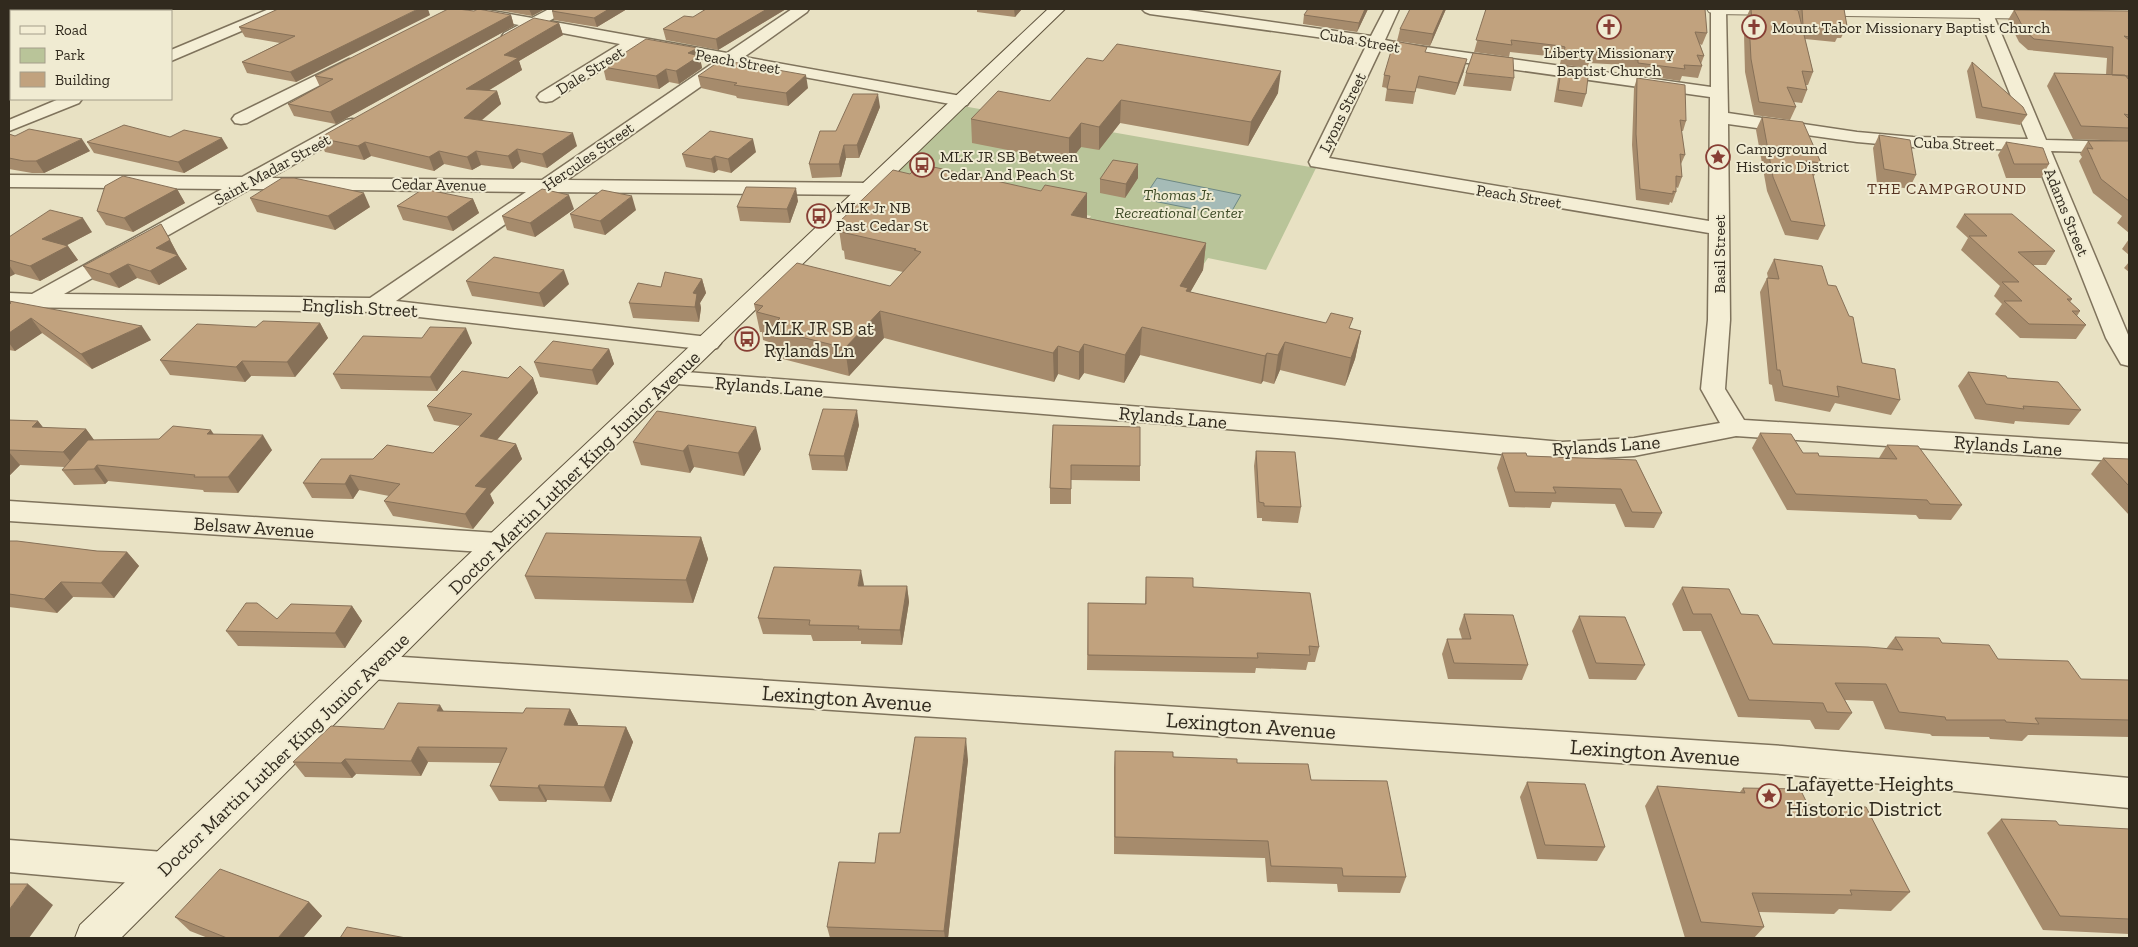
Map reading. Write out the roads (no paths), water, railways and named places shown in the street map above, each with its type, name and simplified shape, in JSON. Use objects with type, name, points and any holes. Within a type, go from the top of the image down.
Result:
[{"type":"main road","name":"Doctor Martin Luther King Junior Avenue","points":[[94,938],[498,543],[710,343],[1057,9]]},
{"type":"main road","points":[[1715,9],[1985,11],[2062,14]]},
{"type":"street","points":[[172,56],[281,9]]},
{"type":"street","points":[[439,18],[457,9]]},
{"type":"street","name":"Peach Street","points":[[457,9],[728,60],[961,101]]},
{"type":"street","points":[[491,47],[560,9]]},
{"type":"street","name":"Hercules Street","points":[[376,305],[546,185],[802,9]]},
{"type":"street","name":"Cuba Street","points":[[1150,9],[1376,42],[1404,49],[1719,93]]},
{"type":"street","name":"Lyons Street","points":[[1318,162],[1392,9]]},
{"type":"street","name":"Basil Street","points":[[1719,9],[1719,320],[1714,389],[1736,428]]},
{"type":"street","name":"Adams Street","points":[[1985,11],[2118,338],[2129,359]]},
{"type":"street","name":"Dale Street","points":[[546,97],[634,42]]},
{"type":"street","points":[[241,119],[362,57]]},
{"type":"street","points":[[9,126],[71,100]]},
{"type":"street","points":[[16,107],[40,113]]},
{"type":"street","name":"Saint Madar Street","points":[[37,300],[369,114]]},
{"type":"street","name":"Cuba Street","points":[[1719,117],[1857,137],[1913,142],[2129,147]]},
{"type":"street","name":"Peach Street","points":[[1318,162],[1720,229]]},
{"type":"street","name":"Cedar Avenue","points":[[9,181],[870,189]]},
{"type":"street","name":"English Street","points":[[9,300],[376,305],[710,343]]},
{"type":"street","name":"Rylands Lane","points":[[673,378],[1338,430],[1562,451],[1634,447],[1736,428],[2129,453]]},
{"type":"street","name":"Belsaw Avenue","points":[[9,511],[498,543]]},
{"type":"street","name":"Lexington Avenue","points":[[372,667],[1772,760],[2129,793]]},
{"type":"street","points":[[9,856],[164,869]]},
{"type":"water","points":[[1157,178],[1241,195],[1229,216],[1143,199]]},
{"type":"place","name":"Liberty Missionary Baptist Church","points":[[1609,27]]},
{"type":"place","name":"Mount Tabor Missionary Baptist Church","points":[[1754,27]]},
{"type":"place","name":"Campground Historic District","points":[[1718,157]]},
{"type":"place","name":"MLK JR SB Between Cedar And Peach St","points":[[922,165]]},
{"type":"place","name":"MLK Jr NB Past Cedar St","points":[[819,216]]},
{"type":"place","name":"MLK JR SB at Rylands Ln","points":[[747,339]]},
{"type":"place","name":"Lafayette Heights Historic District","points":[[1769,796]]},
{"type":"district","name":"THE CAMPGROUND","points":[[1947,188]]},
{"type":"park label","name":"Thomas Jr. Recreational Center","points":[[1179,203]]}]
